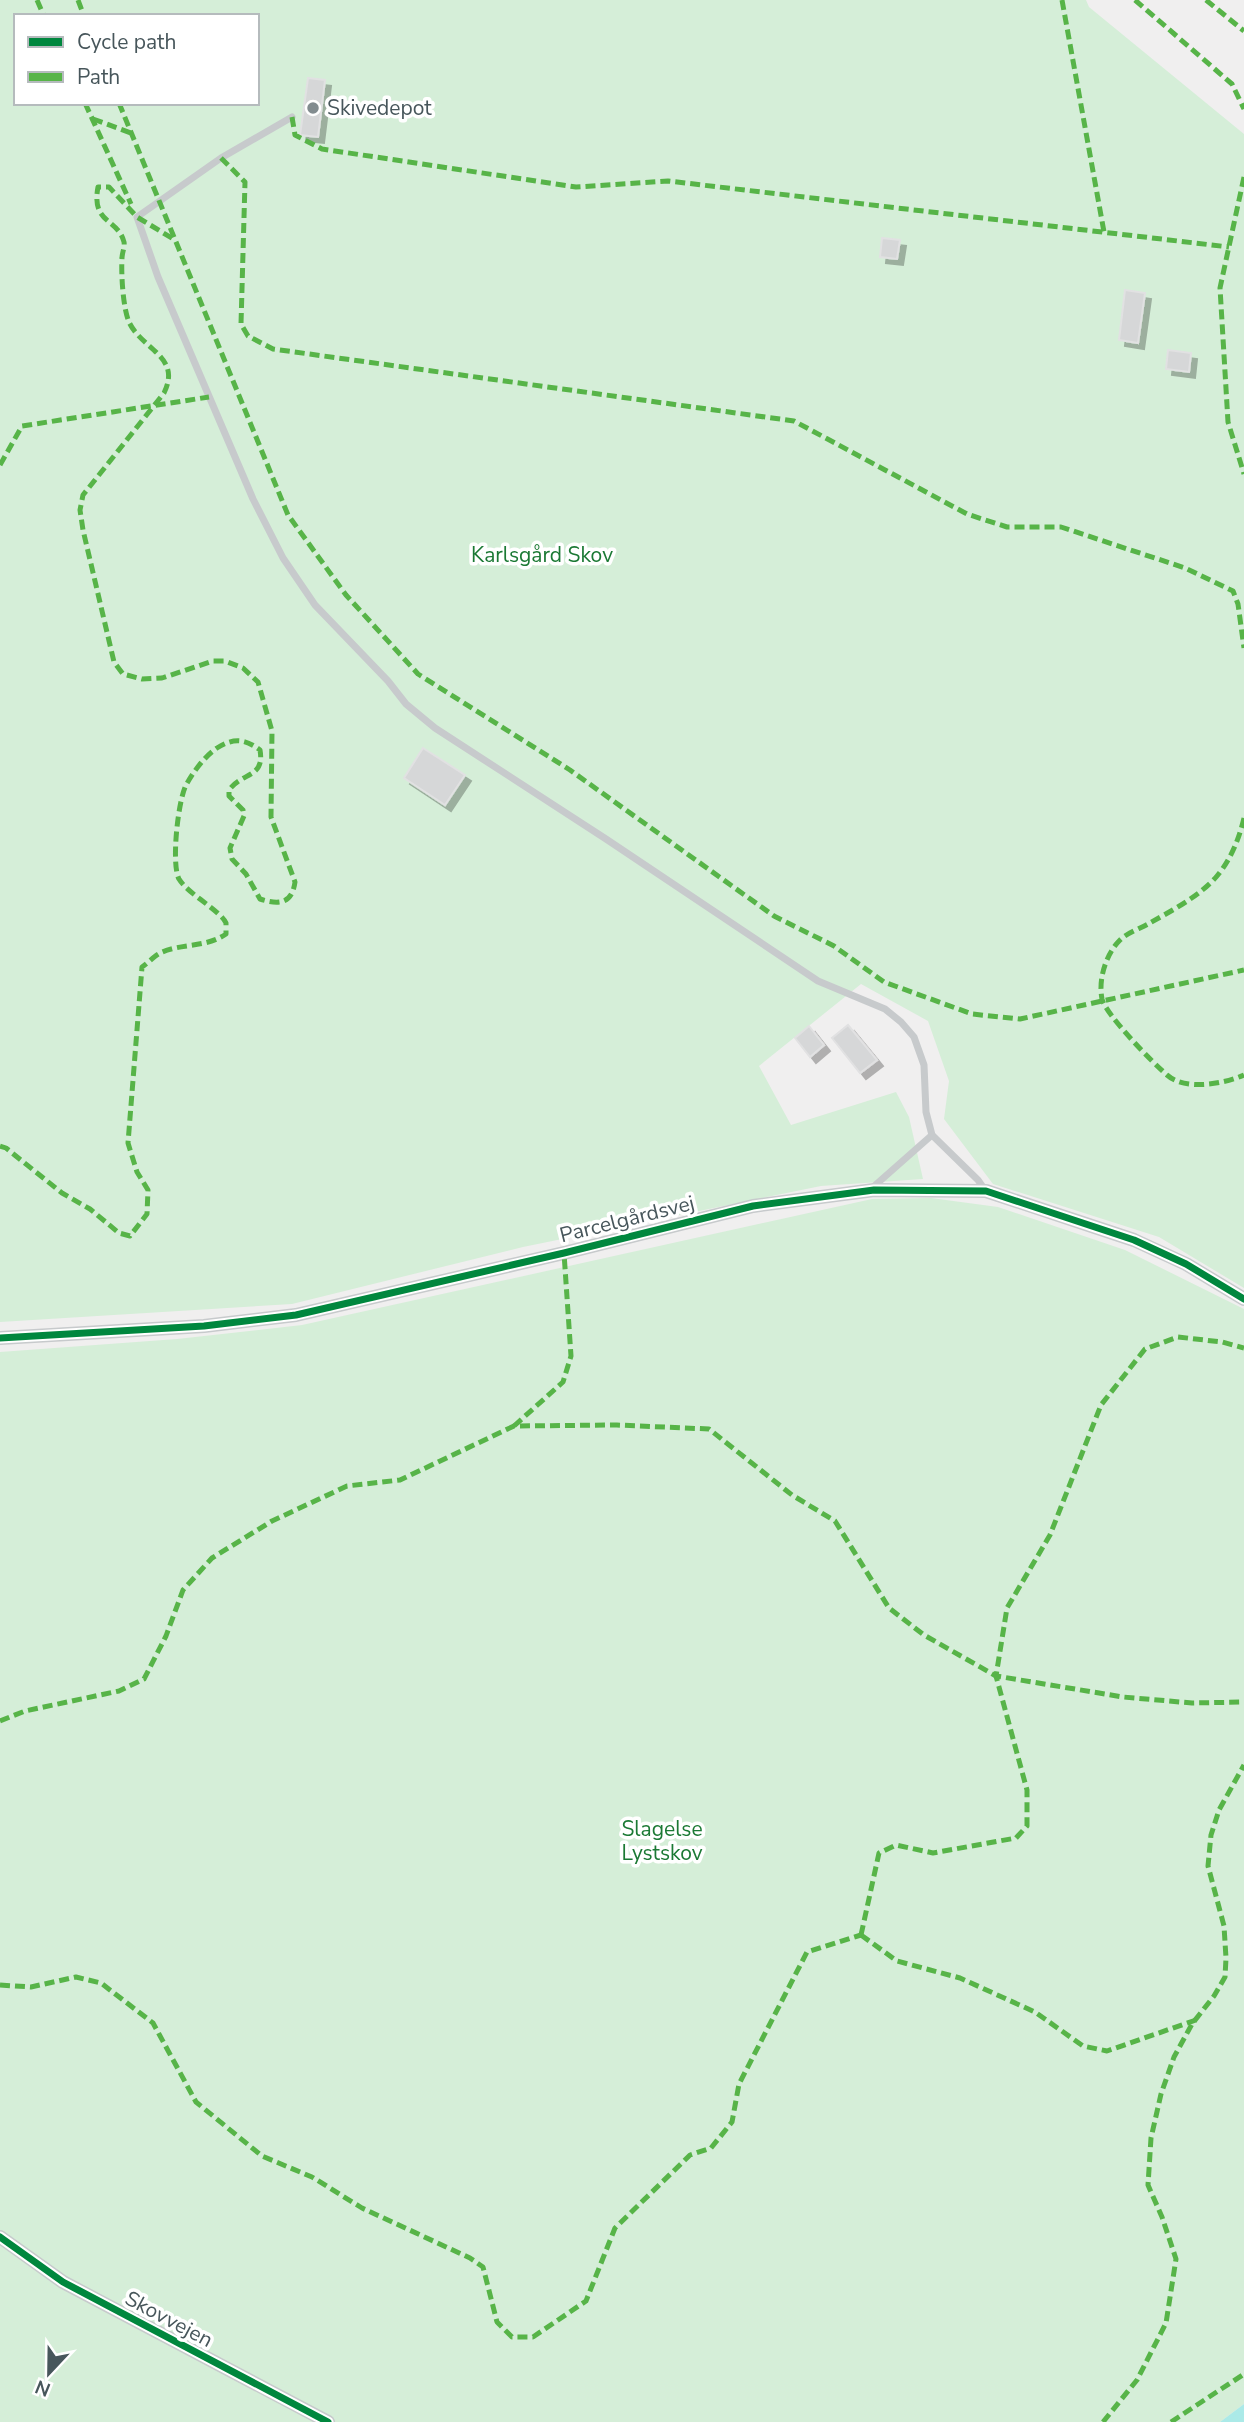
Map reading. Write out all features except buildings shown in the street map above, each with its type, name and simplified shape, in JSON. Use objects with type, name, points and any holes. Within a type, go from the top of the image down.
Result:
[{"type":"street","name":"Parcelgårdsvej","points":[[0,1338],[204,1326],[296,1315],[564,1254],[753,1206],[868,1191],[986,1191],[1135,1240],[1186,1264],[1244,1300]]},
{"type":"street","name":"Skovvejen","points":[[0,2237],[63,2282],[327,2422]]},
{"type":"lane","points":[[292,117],[221,158],[137,217],[158,277],[209,397],[253,499],[283,558],[315,605],[388,681],[406,704],[435,728],[607,839],[818,981],[885,1009],[901,1022],[914,1037],[924,1065],[926,1112],[932,1135],[986,1191]]},
{"type":"lane","points":[[868,1191],[932,1135]]},
{"type":"green space","name":"Karlsgård Skov","points":[[0,0],[1086,0],[1089,7],[1244,134],[1244,1288],[1159,1237],[993,1184],[944,1119],[949,1081],[928,1021],[861,984],[759,1066],[791,1125],[896,1092],[909,1117],[923,1179],[821,1186],[523,1247],[292,1304],[0,1322]]},
{"type":"green space","name":"Slagelse Lystskov","points":[[931,1198],[998,1207],[1125,1250],[1244,1309],[1244,2404],[1220,2422],[0,2422],[0,1352],[177,1339],[302,1325],[872,1199]]},
{"type":"water","points":[[1244,2404],[1244,2422],[1220,2422]]},
{"type":"marked path","points":[[37,0],[43,14]]},
{"type":"marked path","points":[[78,0],[83,14]]},
{"type":"marked path","points":[[1062,0],[1104,232]]},
{"type":"marked path","points":[[1135,0],[1232,84],[1244,109]]},
{"type":"marked path","points":[[1206,0],[1244,31]]},
{"type":"marked path","points":[[86,105],[131,204]]},
{"type":"marked path","points":[[120,105],[288,515],[346,595],[418,674],[570,770],[774,916],[834,946],[884,982],[972,1014],[1020,1019],[1244,970]]},
{"type":"marked path","points":[[292,117],[295,135],[322,149],[576,187],[668,181],[1229,247]]},
{"type":"marked path","points":[[93,119],[131,133]]},
{"type":"marked path","points":[[221,158],[245,182],[241,324],[248,336],[273,349],[794,421],[967,514],[1007,527],[1061,527],[1185,568],[1233,591],[1238,604],[1244,648]]},
{"type":"marked path","points":[[1244,177],[1220,288],[1228,422],[1244,474]]},
{"type":"marked path","points":[[0,1146],[62,1193],[90,1209],[119,1233],[130,1236],[147,1214],[148,1190],[137,1172],[128,1143],[142,967],[160,953],[210,941],[226,934],[223,918],[183,885],[179,879],[176,860],[178,818],[186,785],[204,760],[223,745],[244,741],[260,750],[261,759],[256,770],[229,790],[229,796],[243,810],[244,816],[230,848],[232,859],[246,874],[260,899],[284,901],[291,895],[295,882],[271,817],[272,731],[258,682],[243,668],[225,661],[213,661],[162,678],[142,679],[123,674],[114,662],[83,530],[80,510],[83,495],[164,393],[168,380],[168,370],[164,362],[129,322],[122,282],[124,242],[121,234],[98,208],[98,187],[109,187],[137,217],[175,240]]},
{"type":"marked path","points":[[0,465],[22,426],[209,397]]},
{"type":"marked path","points":[[1244,818],[1230,856],[1210,883],[1194,897],[1120,940],[1104,967],[1101,983],[1105,1006],[1121,1027],[1167,1075],[1175,1080],[1194,1084],[1226,1081],[1244,1075]]},
{"type":"marked path","points":[[514,1426],[563,1382],[571,1356],[564,1253]]},
{"type":"marked path","points":[[861,1935],[879,1853],[896,1845],[933,1853],[1016,1838],[1027,1826],[1027,1790],[996,1676],[1007,1608],[1050,1535],[1101,1405],[1145,1349],[1178,1337],[1222,1342],[1244,1348]]},
{"type":"marked path","points":[[0,1721],[25,1711],[119,1691],[144,1679],[166,1636],[183,1590],[212,1558],[272,1521],[347,1486],[400,1480],[514,1426],[617,1425],[709,1429],[792,1495],[835,1521],[889,1608],[924,1635],[996,1676],[1123,1697],[1192,1703],[1244,1702]]},
{"type":"marked path","points":[[1103,2422],[1137,2380],[1166,2323],[1176,2259],[1148,2185],[1151,2138],[1161,2094],[1174,2057],[1192,2024],[1225,1977],[1224,1926],[1208,1866],[1211,1835],[1219,1810],[1244,1765]]},
{"type":"marked path","points":[[861,1935],[897,1961],[960,1978],[1035,2012],[1083,2046],[1107,2051],[1196,2020]]},
{"type":"marked path","points":[[0,1985],[31,1987],[76,1977],[101,1983],[153,2023],[196,2102],[262,2156],[312,2177],[362,2208],[470,2258],[483,2267],[497,2322],[512,2337],[533,2337],[586,2301],[615,2228],[690,2155],[711,2148],[732,2122],[739,2084],[807,1952],[861,1935]]},
{"type":"marked path","points":[[1171,2422],[1244,2374]]},
{"type":"cycle path","points":[[0,1338],[204,1326],[296,1315],[753,1206],[874,1190],[986,1191],[1134,1240],[1186,1264],[1244,1299]]},
{"type":"cycle path","points":[[0,2237],[63,2282],[328,2422]]},
{"type":"place","name":"Skivedepot","points":[[313,108]]}]
